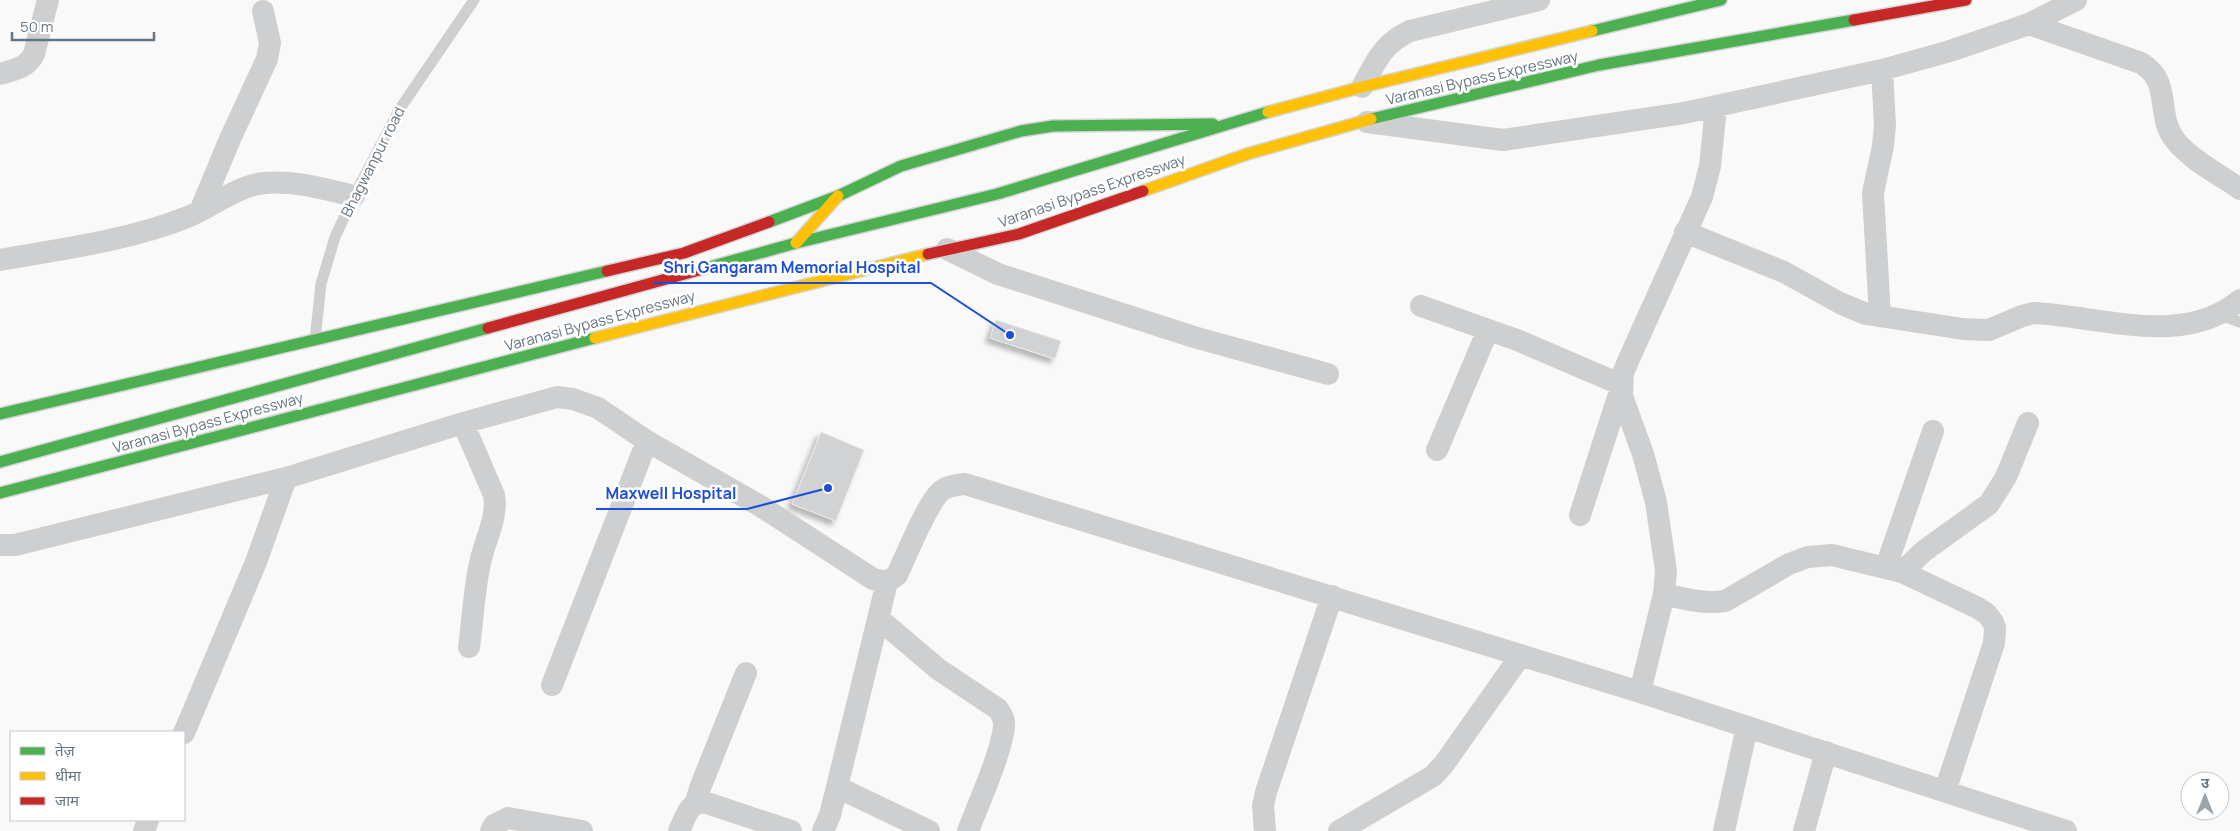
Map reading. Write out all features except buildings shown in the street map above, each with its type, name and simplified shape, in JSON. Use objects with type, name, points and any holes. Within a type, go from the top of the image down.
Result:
[{"type":"main road","name":"Varanasi Bypass Expressway","points":[[0,462],[796,243],[997,194],[1224,124],[1362,87],[1721,0]]},
{"type":"main road","name":"Varanasi Bypass Expressway","points":[[0,493],[720,305],[947,249],[1019,234],[1247,154],[1361,121],[1599,65],[1966,0]]},
{"type":"main road","points":[[0,414],[684,253],[838,196],[901,166],[1021,131],[1053,126],[1224,124]]},
{"type":"main road","points":[[796,243],[838,196]]},
{"type":"street","points":[[0,74],[19,69],[31,60],[48,0]]},
{"type":"street","points":[[1362,87],[1380,53],[1394,39],[1410,31],[1539,0]]},
{"type":"street","points":[[1361,121],[1503,140],[1684,113],[1882,70],[1950,51],[2029,24],[2076,0]]},
{"type":"street","points":[[200,211],[233,132],[267,59],[270,43],[263,11]]},
{"type":"street","points":[[2029,24],[2141,64],[2152,70],[2158,79],[2168,128],[2175,140],[2187,152],[2240,189]]},
{"type":"street","points":[[1880,316],[1873,192],[1883,146],[1885,124],[1882,70]]},
{"type":"street","points":[[1580,515],[1622,386],[1628,359],[1702,197],[1710,166],[1716,106]]},
{"type":"street","points":[[0,260],[128,236],[186,218],[250,186],[262,183],[314,186],[354,196]]},
{"type":"street","points":[[1686,232],[1784,272],[1840,303],[1866,314],[1963,329],[1989,330],[2034,313],[2161,327],[2184,325],[2230,318],[2240,300]]},
{"type":"street","points":[[947,249],[998,274],[1194,337],[1328,374]]},
{"type":"street","points":[[1421,306],[1488,330],[1622,386]]},
{"type":"street","points":[[1437,450],[1488,330]]},
{"type":"street","points":[[1622,386],[1622,396],[1643,454],[1656,502],[1666,571],[1664,594],[1640,692]]},
{"type":"street","points":[[0,545],[15,545],[286,478],[463,423],[557,397],[573,399],[598,408],[647,441],[762,507],[873,579],[887,582]]},
{"type":"street","points":[[463,423],[494,495],[495,503],[493,519],[481,559],[469,647]]},
{"type":"street","points":[[1894,570],[1924,551],[1989,504],[2006,477],[2028,423]]},
{"type":"street","points":[[1894,570],[1933,431]]},
{"type":"street","points":[[552,684],[647,441]]},
{"type":"street","points":[[185,731],[256,562],[286,478]]},
{"type":"street","points":[[823,831],[830,815],[887,582],[897,575],[932,503],[940,491],[952,486],[965,484],[1640,692],[1945,791],[2058,830]]},
{"type":"street","points":[[1664,594],[1713,603],[1725,601],[1788,564],[1808,557],[1832,556],[1894,570],[1978,608],[1987,614],[1995,628],[1994,643],[1945,791]]},
{"type":"street","points":[[1265,831],[1263,806],[1266,792],[1332,596]]},
{"type":"street","points":[[878,618],[938,669],[998,709],[1004,718],[1004,728],[997,752],[968,831]]},
{"type":"street","points":[[1339,831],[1433,776],[1444,764],[1521,655]]},
{"type":"street","points":[[679,831],[690,807],[696,802],[746,673]]},
{"type":"street","points":[[1724,831],[1747,727]]},
{"type":"street","points":[[1804,831],[1826,752]]},
{"type":"street","points":[[837,787],[928,831]]},
{"type":"street","points":[[696,802],[704,802],[791,831]]},
{"type":"street","points":[[491,831],[494,825],[508,818],[582,831]]},
{"type":"lane","name":"Bhagwanpur road","points":[[315,341],[321,284],[335,237],[354,196],[399,110],[474,0]]},
{"type":"traffic: fast","points":[[1592,31],[1721,0]]},
{"type":"traffic: fast","points":[[1371,119],[1599,65],[1854,20]]},
{"type":"traffic: fast","points":[[699,270],[796,243],[997,194],[1268,112]]},
{"type":"traffic: fast","points":[[769,222],[838,196],[901,166],[1021,131],[1053,126],[1213,124]]},
{"type":"traffic: fast","points":[[0,414],[607,271]]},
{"type":"traffic: fast","points":[[0,462],[488,328]]},
{"type":"traffic: fast","points":[[0,493],[595,338]]},
{"type":"traffic: slow","points":[[1268,112],[1592,31]]},
{"type":"traffic: slow","points":[[1143,191],[1247,154],[1371,119]]},
{"type":"traffic: slow","points":[[796,243],[838,196]]},
{"type":"traffic: slow","points":[[595,338],[928,254]]},
{"type":"traffic: jam","points":[[1854,20],[1966,0]]},
{"type":"traffic: jam","points":[[928,254],[1019,234],[1143,191]]},
{"type":"traffic: jam","points":[[607,271],[684,253],[769,222]]},
{"type":"traffic: jam","points":[[488,328],[699,270]]},
{"type":"place","name":"Shri Gangaram Memorial Hospital","points":[[1010,335]]},
{"type":"place","name":"Maxwell Hospital","points":[[828,488]]}]
